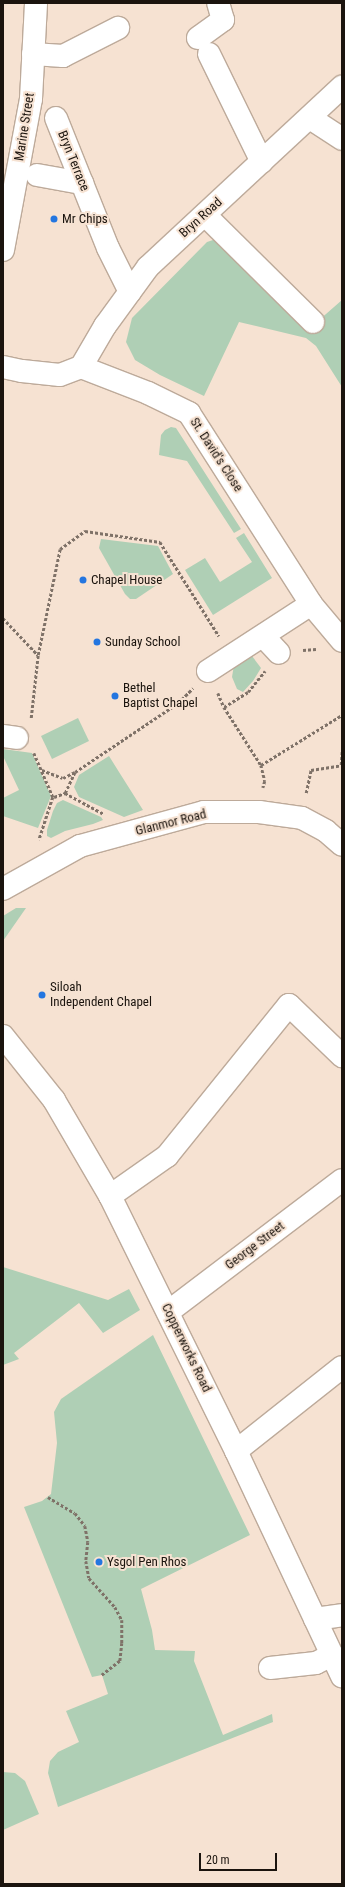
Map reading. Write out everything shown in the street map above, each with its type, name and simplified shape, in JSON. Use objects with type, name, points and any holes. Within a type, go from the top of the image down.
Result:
[{"type":"street","name":"Marine Street","points":[[3,250],[31,99],[36,3]]},
{"type":"street","points":[[218,3],[223,20],[204,46],[262,162]]},
{"type":"street","points":[[33,54],[63,56],[118,28]]},
{"type":"street","name":"Bryn Road","points":[[81,367],[104,326],[148,267],[342,87]]},
{"type":"street","name":"Bryn Terrace","points":[[56,118],[108,248],[130,292]]},
{"type":"street","points":[[310,118],[342,138]]},
{"type":"street","points":[[37,175],[82,183]]},
{"type":"street","points":[[204,215],[313,322]]},
{"type":"street","points":[[3,367],[22,372],[60,375],[81,367]]},
{"type":"street","name":"St. David's Close","points":[[81,367],[148,393],[189,413],[311,604],[342,641]]},
{"type":"street","points":[[208,671],[232,657],[311,604]]},
{"type":"street","points":[[263,636],[279,653]]},
{"type":"street","name":"Glanmor Road","points":[[3,889],[80,846],[204,812],[259,812],[302,818],[326,831],[342,845]]},
{"type":"street","points":[[110,1196],[167,1156],[289,1005],[342,1056]]},
{"type":"street","name":"Copperworks Road","points":[[3,1036],[54,1100],[110,1196],[236,1451],[342,1676]]},
{"type":"street","name":"George Street","points":[[168,1312],[342,1180]]},
{"type":"street","points":[[236,1451],[342,1367]]},
{"type":"street","points":[[315,1619],[342,1615]]},
{"type":"street","points":[[270,1668],[316,1663],[332,1655]]},
{"type":"path","points":[[37,845],[54,797],[41,770],[21,737],[60,549],[85,531],[160,542],[232,657]]},
{"type":"path","points":[[3,618],[38,655]]},
{"type":"path","points":[[41,770],[63,778],[75,772],[178,703],[208,671],[224,707],[261,765],[265,781],[262,795]]},
{"type":"path","points":[[261,765],[342,715]]},
{"type":"path","points":[[302,818],[311,770],[342,765],[342,750]]},
{"type":"path","points":[[54,797],[65,793],[75,772]]},
{"type":"path","points":[[65,793],[105,814]]},
{"type":"path","points":[[48,1497],[75,1513],[85,1526],[88,1542],[86,1561],[89,1578],[115,1607],[122,1620],[120,1661],[102,1675]]},
{"type":"green space","points":[[219,238],[318,321],[342,300],[342,387],[316,346],[306,338],[239,322],[204,396],[160,375],[135,360],[126,342],[132,318],[207,242]]},
{"type":"green space","points":[[171,427],[176,428],[241,529],[234,533],[187,461],[159,455],[161,435],[165,430]]},
{"type":"green space","points":[[244,533],[272,578],[213,615],[185,570],[205,558],[220,582],[252,562],[236,538]]},
{"type":"green space","points":[[101,539],[158,546],[173,574],[136,599],[130,599],[125,594],[99,548]]},
{"type":"green space","points":[[252,656],[261,668],[253,681],[243,692],[237,689],[232,677],[234,665]]},
{"type":"green space","points":[[78,718],[89,741],[52,759],[41,736]]},
{"type":"green space","points":[[3,749],[32,753],[51,796],[38,828],[3,816],[3,798],[19,790],[3,756]]},
{"type":"green space","points":[[109,756],[143,810],[124,817],[79,797],[74,787],[79,775]]},
{"type":"green space","points":[[63,800],[101,817],[103,820],[65,831],[51,838],[47,836],[47,830],[53,811],[57,803]]},
{"type":"green space","points":[[16,908],[26,908],[3,941],[3,916]]},
{"type":"green space","points":[[3,1267],[108,1300],[129,1289],[140,1310],[103,1333],[79,1303],[14,1353],[19,1359],[3,1365]]},
{"type":"green space","points":[[153,1335],[250,1535],[141,1589],[152,1630],[155,1650],[195,1651],[194,1661],[223,1735],[272,1714],[273,1722],[58,1807],[48,1773],[50,1761],[58,1752],[79,1742],[66,1711],[108,1694],[102,1675],[92,1677],[24,1507],[42,1501],[51,1494],[57,1443],[54,1412],[61,1399]]},
{"type":"green space","points":[[3,1772],[15,1773],[25,1781],[39,1814],[3,1830]]},
{"type":"place","name":"Mr Chips","points":[[54,219]]},
{"type":"place","name":"Chapel House","points":[[83,580]]},
{"type":"place","name":"Sunday School","points":[[97,642]]},
{"type":"place","name":"Bethel Baptist Chapel","points":[[115,696]]},
{"type":"place","name":"Siloah Independent Chapel","points":[[42,995]]},
{"type":"place","name":"Ysgol Pen Rhos","points":[[99,1562]]}]
